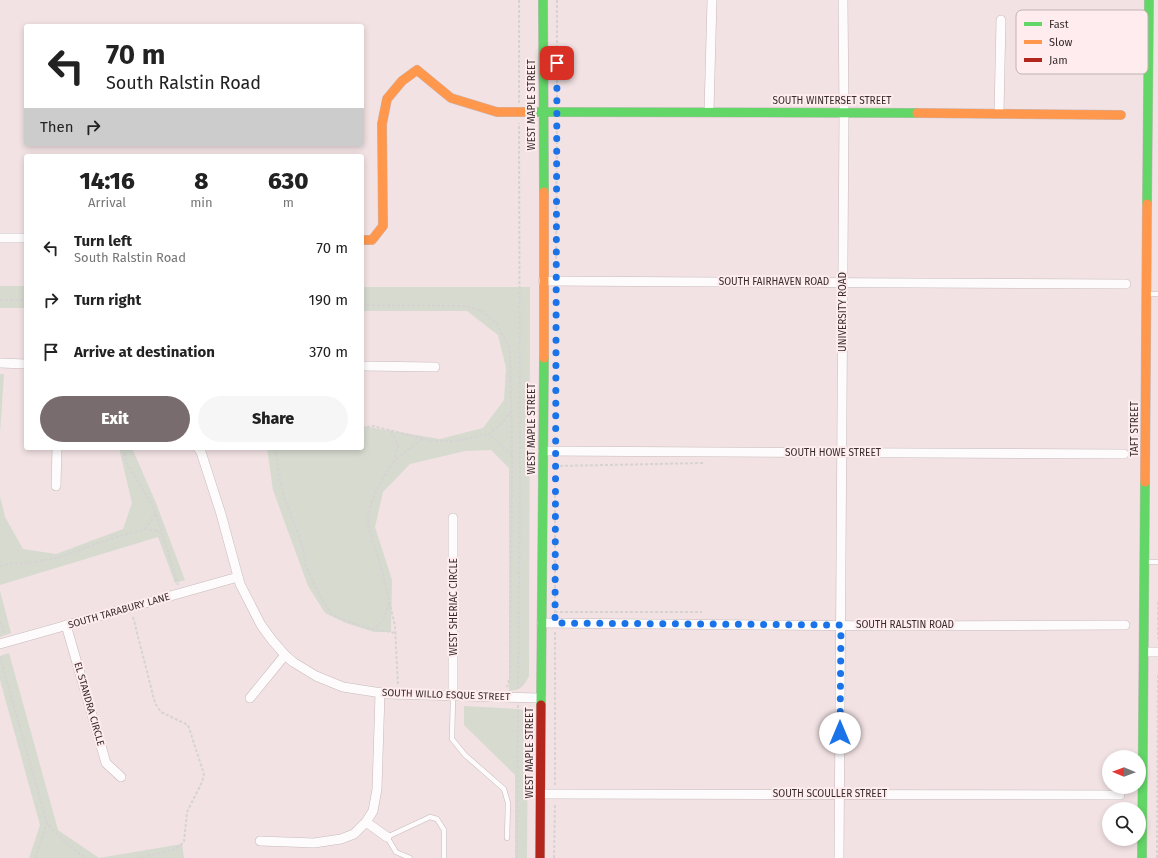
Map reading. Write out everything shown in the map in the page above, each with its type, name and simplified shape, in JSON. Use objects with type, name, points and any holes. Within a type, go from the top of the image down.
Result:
[{"type":"street","name":"WEST MAPLE STREET","points":[[540,858],[543,451],[543,0]]},
{"type":"street","points":[[709,111],[712,0]]},
{"type":"street","name":"UNIVERSITY ROAD","points":[[839,858],[844,112],[843,0]]},
{"type":"street","name":"TAFT STREET","points":[[1142,858],[1151,16],[1149,0]]},
{"type":"street","points":[[999,113],[1000,20]]},
{"type":"street","name":"SOUTH WINTERSET STREET","points":[[364,240],[372,240],[383,226],[382,124],[387,99],[402,80],[417,70],[451,98],[497,112],[709,111],[1121,115]]},
{"type":"street","points":[[0,238],[24,238]]},
{"type":"street","name":"SOUTH FAIRHAVEN ROAD","points":[[543,281],[1126,284]]},
{"type":"street","points":[[0,363],[24,364]]},
{"type":"street","points":[[364,366],[435,367]]},
{"type":"street","points":[[56,486],[57,450]]},
{"type":"street","name":"SOUTH WILLO ESQUE STREET","points":[[200,450],[221,514],[240,584],[261,625],[284,655],[316,676],[343,687],[388,694],[541,698]]},
{"type":"street","name":"SOUTH HOWE STREET","points":[[543,451],[1124,454]]},
{"type":"street","name":"WEST SHERIAC CIRCLE","points":[[453,518],[453,696]]},
{"type":"street","name":"SOUTH TARABURY LANE","points":[[0,644],[238,576]]},
{"type":"street","name":"SOUTH RALSTIN ROAD","points":[[541,623],[1125,625]]},
{"type":"street","name":"EL STANDRA CIRCLE","points":[[66,625],[106,763],[121,777]]},
{"type":"street","points":[[1144,652],[1158,652]]},
{"type":"street","points":[[250,698],[284,655]]},
{"type":"street","points":[[260,841],[314,843],[341,840],[354,834],[366,822],[373,811],[377,789],[380,693]]},
{"type":"street","name":"SOUTH SCOULLER STREET","points":[[540,794],[1120,796]]},
{"type":"street","points":[[366,822],[387,837]]},
{"type":"lane","points":[[1147,294],[1158,294]]},
{"type":"lane","points":[[1145,562],[1158,562]]},
{"type":"lane","points":[[453,696],[452,739],[465,755],[504,789],[508,803],[507,838]]},
{"type":"lane","points":[[410,858],[396,852],[387,837],[430,817],[438,819],[444,830],[444,858]]},
{"type":"path","points":[[517,858],[520,492],[519,0]]},
{"type":"path","points":[[556,281],[557,0]]},
{"type":"path","points":[[0,300],[24,300]]},
{"type":"path","points":[[364,305],[466,306],[482,311],[496,324],[510,349],[512,455],[510,677],[507,687]]},
{"type":"path","points":[[364,428],[373,426],[433,440],[456,440],[489,434],[501,424],[511,411]]},
{"type":"path","points":[[391,431],[398,445],[394,461],[380,483],[372,501],[368,516],[369,528],[382,570],[396,633],[398,687]]},
{"type":"path","points":[[489,434],[512,455]]},
{"type":"path","points":[[394,461],[424,438]]},
{"type":"path","points":[[124,450],[127,464],[154,506],[179,586]]},
{"type":"path","points":[[276,450],[279,476],[285,499],[302,544],[306,566],[320,596],[332,615],[351,623],[396,633]]},
{"type":"path","points":[[555,451],[555,466],[704,463]]},
{"type":"path","points":[[554,858],[555,489]]},
{"type":"path","points":[[145,529],[156,513]]},
{"type":"path","points":[[0,566],[14,563],[24,564],[60,557],[113,538],[145,529],[158,531],[163,536]]},
{"type":"path","points":[[373,629],[385,617],[389,602]]},
{"type":"path","points":[[1158,602],[1158,639]]},
{"type":"path","points":[[555,612],[702,612]]},
{"type":"path","points":[[133,617],[155,703],[161,712],[188,725],[204,774],[202,782],[187,812],[184,842],[176,849],[138,858]]},
{"type":"path","points":[[0,621],[4,632]]},
{"type":"path","points":[[0,657],[46,823],[60,838],[86,858]]},
{"type":"path","points":[[1157,858],[1158,673]]},
{"type":"path","points":[[35,858],[46,823]]},
{"type":"shaded area","points":[[0,286],[24,286],[24,308],[0,308]]},
{"type":"shaded area","points":[[364,287],[530,287],[529,676],[524,685],[516,690],[509,691],[509,468],[491,450],[465,451],[410,464],[383,492],[375,527],[392,580],[391,632],[374,632],[346,623],[325,613],[308,586],[273,490],[267,450],[364,450],[364,426],[440,439],[483,428],[504,400],[506,368],[498,335],[467,311],[364,311]]},
{"type":"shaded area","points":[[0,374],[4,374],[0,433]]},
{"type":"shaded area","points":[[119,450],[133,450],[156,503],[185,580],[175,583],[158,537],[0,585],[0,496],[5,517],[23,549],[56,554],[123,529],[132,503]]},
{"type":"shaded area","points":[[0,591],[11,633],[0,637]]},
{"type":"shaded area","points":[[9,653],[58,830],[99,858],[29,858],[40,825],[0,680],[0,656]]},
{"type":"shaded area","points":[[464,706],[524,710],[528,719],[527,858],[515,858],[515,775],[464,725]]},
{"type":"shaded area","points":[[182,844],[184,858],[99,858]]},
{"type":"traffic: fast","points":[[543,0],[544,192]]},
{"type":"traffic: fast","points":[[1147,204],[1149,0]]},
{"type":"traffic: fast","points":[[528,112],[917,113]]},
{"type":"traffic: fast","points":[[541,705],[544,358]]},
{"type":"traffic: fast","points":[[1142,858],[1145,482]]},
{"type":"traffic: slow","points":[[364,240],[372,240],[383,226],[382,124],[387,99],[402,81],[417,70],[451,98],[497,112],[528,112]]},
{"type":"traffic: slow","points":[[917,113],[1121,115]]},
{"type":"traffic: slow","points":[[544,192],[544,358]]},
{"type":"traffic: slow","points":[[1145,482],[1147,204]]},
{"type":"traffic: jam","points":[[540,858],[541,705]]},
{"type":"route","points":[[557,63],[555,623],[841,625],[840,733]]}]
